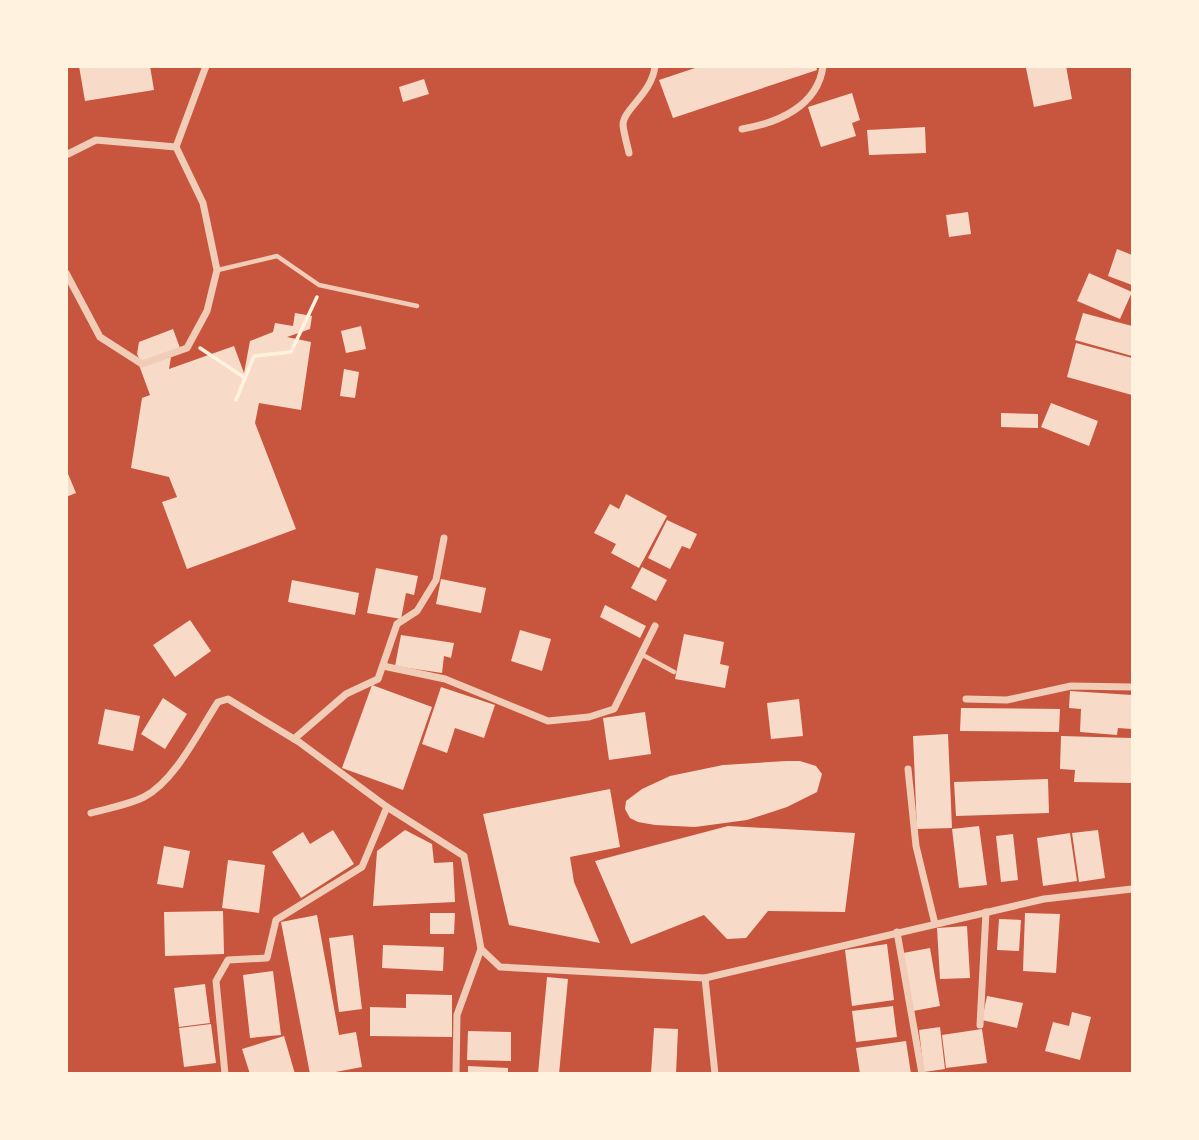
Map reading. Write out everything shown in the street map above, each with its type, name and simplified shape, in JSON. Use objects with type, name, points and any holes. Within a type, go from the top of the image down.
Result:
[{"type":"street","points":[[66,274],[100,337],[142,364],[187,348],[206,312],[217,270],[203,203],[176,147],[206,66]]},
{"type":"street","points":[[629,153],[623,125],[625,116],[650,84],[655,66]]},
{"type":"street","points":[[742,129],[760,126],[800,108],[814,94],[820,82],[822,66]]},
{"type":"street","points":[[66,155],[96,140],[176,147]]},
{"type":"street","points":[[294,739],[346,694],[378,679],[397,624],[417,611],[436,580],[444,538]]},
{"type":"street","points":[[383,666],[445,679],[548,721],[568,721],[614,709],[655,626]]},
{"type":"street","points":[[966,699],[1007,700],[1071,685],[1132,687]]},
{"type":"street","points":[[92,813],[142,798],[156,790],[170,776],[222,699],[236,703],[294,739],[387,807],[464,856],[481,949],[457,1015],[456,1073]]},
{"type":"street","points":[[908,769],[915,846],[935,924]]},
{"type":"street","points":[[225,1073],[216,981],[228,960],[267,958],[276,920],[362,867],[387,807]]},
{"type":"street","points":[[481,949],[500,967],[705,978],[1044,899],[1132,889]]},
{"type":"street","points":[[981,1025],[986,912]]},
{"type":"street","points":[[897,932],[922,1073]]},
{"type":"street","points":[[705,978],[715,1073]]},
{"type":"lane","points":[[217,270],[277,256],[322,286],[417,306]]},
{"type":"lane","points":[[641,654],[674,672]]},
{"type":"path","points":[[236,400],[254,356],[291,352],[322,286]]},
{"type":"path","points":[[190,341],[245,378]]},
{"type":"building","points":[[79,66],[150,66],[154,90],[85,101]]},
{"type":"building","points":[[701,66],[816,66],[817,70],[673,118],[659,80]]},
{"type":"building","points":[[1066,66],[1072,99],[1034,107],[1026,68]]},
{"type":"building","points":[[424,79],[429,94],[403,102],[399,87]]},
{"type":"building","points":[[852,93],[860,120],[852,123],[856,136],[821,147],[808,107]]},
{"type":"building","points":[[925,127],[926,153],[869,155],[867,130]]},
{"type":"building","points":[[968,212],[971,234],[949,237],[946,215]]},
{"type":"building","points":[[1117,249],[1132,255],[1132,285],[1108,276]]},
{"type":"building","points":[[1089,273],[1132,292],[1120,319],[1077,301]]},
{"type":"building","points":[[295,313],[312,316],[310,329],[287,337],[311,342],[301,410],[259,403],[255,423],[296,529],[187,569],[162,502],[177,497],[169,477],[131,468],[142,398],[150,395],[139,365],[142,365],[137,354],[139,342],[173,329],[180,348],[172,351],[169,369],[234,346],[244,373],[250,341],[273,332],[275,323],[293,326]]},
{"type":"building","points":[[1083,313],[1132,326],[1132,356],[1075,340]]},
{"type":"building","points":[[361,326],[366,349],[346,353],[341,331]]},
{"type":"building","points":[[1076,343],[1132,358],[1132,395],[1067,377]]},
{"type":"building","points":[[344,369],[359,372],[355,398],[340,396]]},
{"type":"building","points":[[1051,403],[1098,421],[1089,446],[1041,427]]},
{"type":"building","points":[[1001,413],[1038,414],[1038,428],[1001,427]]},
{"type":"building","points":[[66,469],[76,493],[66,497]]},
{"type":"building","points":[[626,494],[667,516],[639,568],[611,553],[616,544],[594,533],[610,504],[619,509]]},
{"type":"building","points":[[667,520],[697,534],[690,549],[682,546],[670,569],[648,558]]},
{"type":"building","points":[[642,567],[667,580],[656,601],[631,588]]},
{"type":"building","points":[[376,568],[418,576],[414,595],[406,593],[401,619],[367,613]]},
{"type":"building","points":[[441,579],[486,588],[481,613],[436,604]]},
{"type":"building","points":[[292,580],[359,593],[355,615],[288,602]]},
{"type":"building","points":[[605,605],[646,626],[640,638],[600,617]]},
{"type":"building","points":[[190,620],[211,651],[175,677],[153,645]]},
{"type":"building","points":[[520,630],[551,639],[542,671],[511,661]]},
{"type":"building","points":[[684,634],[724,642],[720,664],[729,666],[725,688],[675,679]]},
{"type":"building","points":[[401,635],[454,643],[451,658],[444,656],[442,673],[395,666]]},
{"type":"building","points":[[372,685],[432,707],[403,790],[342,768]]},
{"type":"building","points":[[441,687],[495,705],[484,738],[455,728],[447,753],[422,744]]},
{"type":"building","points":[[1070,691],[1132,695],[1132,729],[1118,728],[1117,735],[1080,732],[1081,709],[1069,708]]},
{"type":"building","points":[[163,698],[187,714],[165,749],[141,734]]},
{"type":"building","points":[[799,699],[803,736],[771,739],[767,703]]},
{"type":"building","points":[[961,708],[1060,709],[1059,732],[960,731]]},
{"type":"building","points":[[105,709],[140,716],[133,751],[98,744]]},
{"type":"building","points":[[645,712],[651,754],[609,760],[603,718]]},
{"type":"building","points":[[948,734],[952,828],[917,829],[913,736]]},
{"type":"building","points":[[1061,736],[1132,738],[1132,783],[1074,782],[1075,770],[1060,769]]},
{"type":"building","points":[[800,761],[816,766],[822,774],[817,792],[787,807],[747,820],[695,827],[655,825],[630,818],[625,809],[626,801],[642,789],[670,776],[723,765]]},
{"type":"building","points":[[1048,779],[1049,813],[956,816],[954,782]]},
{"type":"building","points":[[610,789],[620,847],[570,857],[574,882],[600,943],[509,925],[483,814]]},
{"type":"building","points":[[728,826],[855,833],[845,912],[768,911],[746,938],[727,939],[704,915],[631,944],[595,861]]},
{"type":"building","points":[[979,826],[987,885],[959,888],[952,829]]},
{"type":"building","points":[[333,830],[354,864],[301,898],[272,852],[303,832],[310,844]]},
{"type":"building","points":[[405,830],[432,844],[434,863],[453,862],[455,902],[373,906],[377,851]]},
{"type":"building","points":[[1098,830],[1105,878],[1079,882],[1072,833]]},
{"type":"building","points":[[1070,833],[1077,881],[1043,886],[1037,838]]},
{"type":"building","points":[[1013,834],[1018,880],[1001,882],[996,836]]},
{"type":"building","points":[[164,846],[190,851],[183,888],[157,884]]},
{"type":"building","points":[[228,860],[265,865],[259,913],[222,908]]},
{"type":"building","points":[[223,911],[224,954],[165,956],[164,912]]},
{"type":"building","points":[[430,913],[455,913],[454,934],[430,934]]},
{"type":"building","points":[[1025,913],[1060,914],[1056,973],[1023,971]]},
{"type":"building","points":[[317,915],[339,1035],[356,1032],[362,1067],[325,1074],[310,1074],[281,922]]},
{"type":"building","points":[[999,919],[1021,920],[1019,951],[997,950]]},
{"type":"building","points":[[967,926],[970,978],[940,979],[937,928]]},
{"type":"building","points":[[353,935],[362,1009],[339,1012],[329,938]]},
{"type":"building","points":[[887,944],[894,1000],[852,1006],[845,950]]},
{"type":"building","points":[[383,945],[444,947],[443,971],[382,968]]},
{"type":"building","points":[[930,948],[940,1006],[913,1011],[903,953]]},
{"type":"building","points":[[273,971],[281,1035],[250,1038],[243,975]]},
{"type":"building","points":[[547,977],[568,979],[559,1074],[538,1074]]},
{"type":"building","points":[[205,984],[210,1023],[179,1027],[174,988]]},
{"type":"building","points":[[406,994],[452,995],[452,1037],[370,1036],[370,1007],[406,1008]]},
{"type":"building","points":[[987,996],[1023,1003],[1017,1028],[982,1020]]},
{"type":"building","points":[[893,1006],[897,1037],[856,1042],[852,1011]]},
{"type":"building","points":[[1072,1012],[1091,1017],[1080,1060],[1045,1051],[1053,1022],[1069,1026]]},
{"type":"building","points":[[211,1024],[216,1063],[184,1067],[179,1028]]},
{"type":"building","points":[[940,1027],[945,1069],[924,1072],[919,1030]]},
{"type":"building","points":[[654,1028],[678,1029],[676,1074],[651,1074]]},
{"type":"building","points":[[982,1029],[987,1063],[946,1068],[942,1035]]},
{"type":"building","points":[[468,1031],[511,1032],[511,1061],[467,1060]]},
{"type":"building","points":[[284,1036],[295,1074],[250,1074],[242,1049]]},
{"type":"building","points":[[906,1041],[911,1074],[860,1074],[856,1048]]},
{"type":"building","points":[[468,1066],[508,1068],[508,1074],[468,1074]]}]
